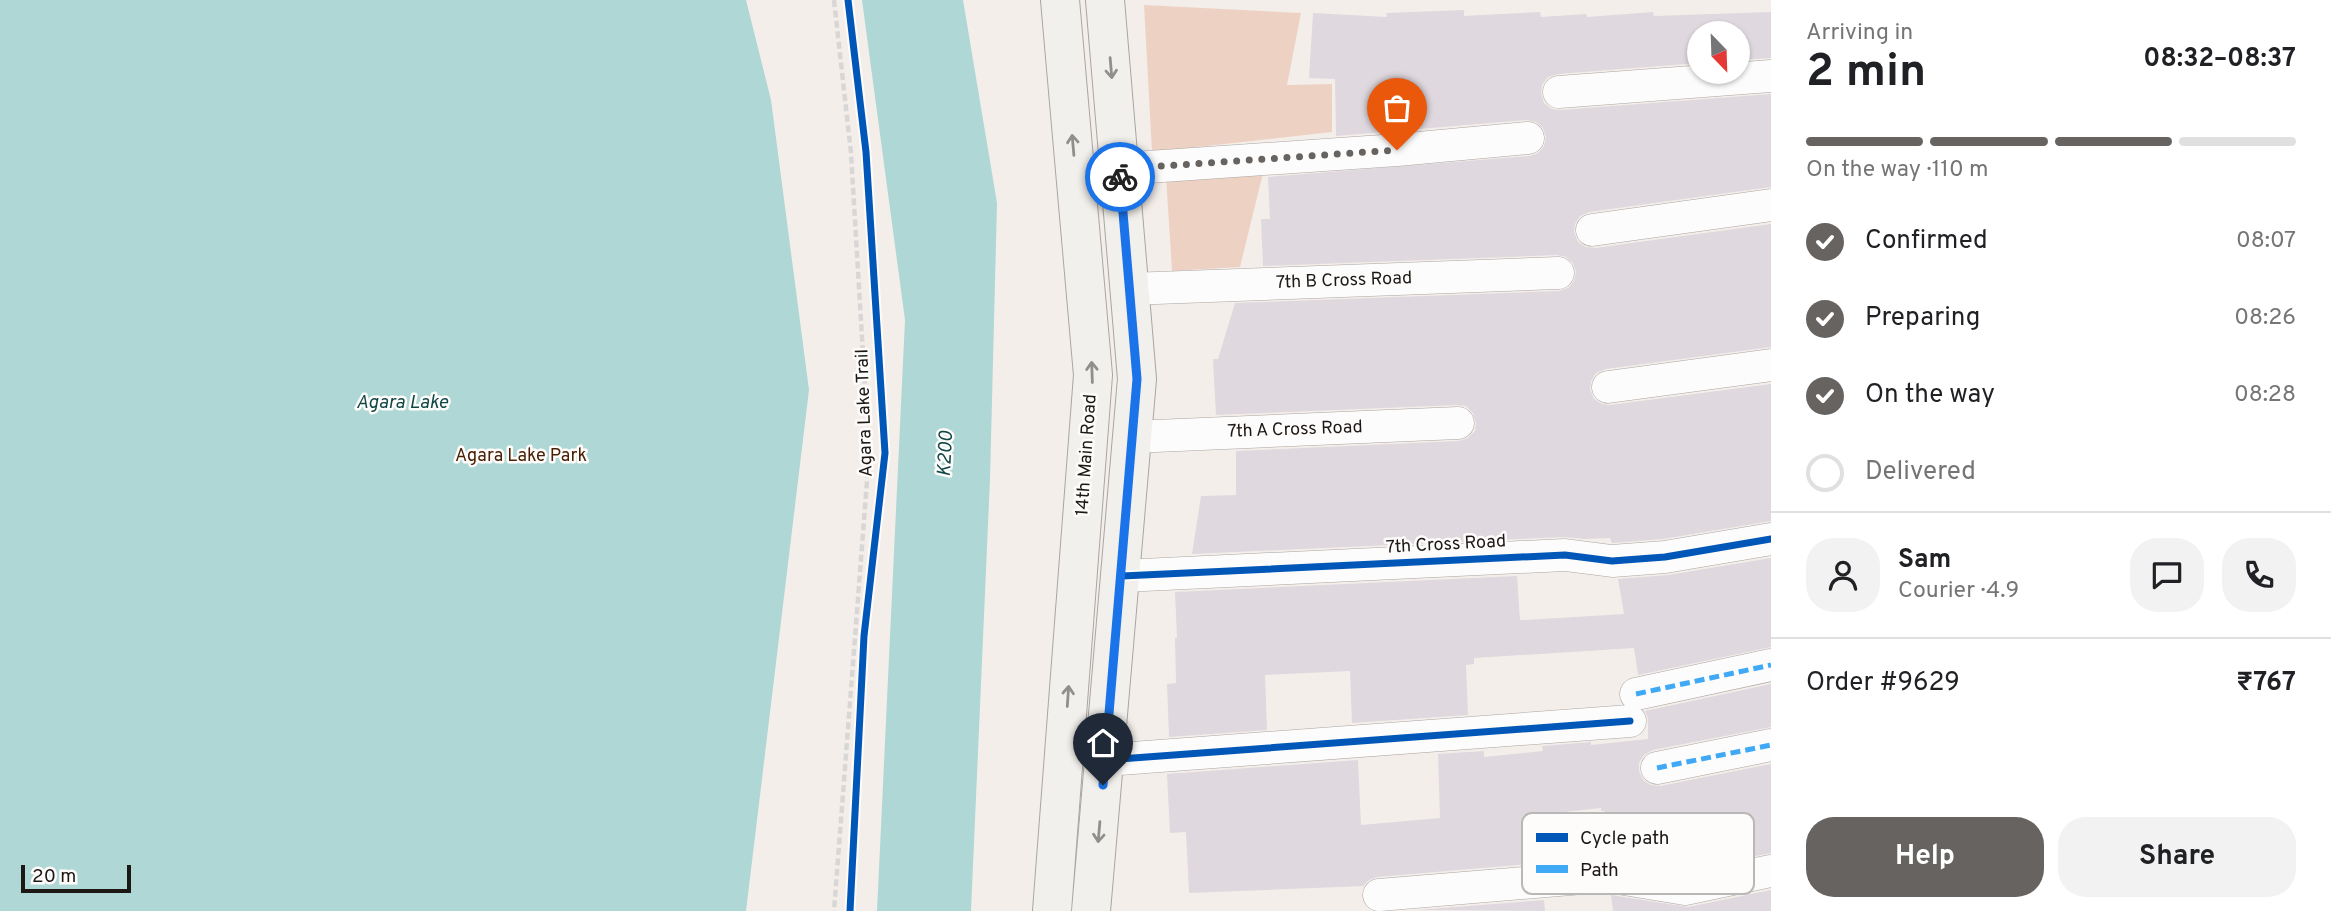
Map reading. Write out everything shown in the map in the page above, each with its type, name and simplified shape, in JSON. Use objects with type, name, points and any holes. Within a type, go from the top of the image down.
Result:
[{"type":"main road","name":"14th Main Road","points":[[1052,911],[1093,375],[1060,0]]},
{"type":"main road","points":[[1091,911],[1137,379],[1105,0]]},
{"type":"street","points":[[1060,0],[1068,0]]},
{"type":"street","points":[[1559,92],[1771,76]]},
{"type":"street","points":[[1119,169],[1528,138]]},
{"type":"street","points":[[1592,230],[1771,205]]},
{"type":"street","name":"7th B Cross Road","points":[[1129,289],[1558,273]]},
{"type":"street","points":[[1608,387],[1771,365]]},
{"type":"street","name":"7th A Cross Road","points":[[1132,437],[1458,423]]},
{"type":"street","name":"7th Cross Road","points":[[1122,576],[1565,555],[1612,561],[1665,557],[1771,539]]},
{"type":"street","points":[[1106,760],[1633,707],[1771,665]]},
{"type":"street","points":[[1657,768],[1771,745]]},
{"type":"street","points":[[1379,895],[1522,883]]},
{"type":"path","points":[[863,650],[865,623]]},
{"type":"shaded area","points":[[1144,5],[1301,13],[1287,85],[1332,84],[1332,132],[1152,152]]},
{"type":"shaded area","points":[[1264,169],[1240,267],[1172,271],[1166,176]]},
{"type":"water","name":"Agara Lake","points":[[0,0],[746,0],[771,100],[809,390],[746,911],[0,911]]},
{"type":"water","name":"K200","points":[[862,0],[963,0],[997,203],[990,479],[971,911],[877,911],[905,320]]},
{"type":"building","points":[[1464,10],[1464,16],[1540,12],[1541,17],[1586,14],[1587,17],[1653,12],[1654,16],[1771,12],[1771,58],[1750,59],[1750,21],[1687,21],[1687,64],[1558,74],[1548,77],[1542,85],[1541,93],[1544,103],[1552,109],[1560,110],[1771,94],[1771,187],[1589,212],[1580,216],[1574,232],[1578,242],[1595,248],[1771,224],[1771,347],[1606,369],[1596,373],[1590,389],[1594,399],[1610,405],[1771,384],[1771,521],[1663,539],[1612,543],[1610,538],[1564,537],[1192,554],[1201,496],[1236,495],[1236,451],[1459,441],[1468,438],[1475,431],[1473,413],[1466,406],[1457,405],[1216,415],[1213,359],[1218,359],[1235,303],[1559,291],[1568,288],[1574,281],[1576,272],[1573,263],[1566,257],[1557,255],[1263,266],[1261,219],[1270,219],[1268,177],[1530,156],[1538,153],[1544,146],[1546,137],[1543,128],[1536,122],[1526,120],[1336,136],[1335,79],[1309,78],[1313,13],[1387,17],[1386,13]]},
{"type":"building","points":[[1771,558],[1771,647],[1638,675],[1634,648],[1474,658],[1474,664],[1466,665],[1468,715],[1352,723],[1350,671],[1265,675],[1267,730],[1169,737],[1167,684],[1176,683],[1175,592],[1517,576],[1520,620],[1525,620],[1624,614],[1618,579],[1668,575]]},
{"type":"building","points":[[1771,684],[1771,727],[1653,750],[1644,755],[1639,763],[1639,771],[1644,781],[1660,786],[1771,764],[1771,853],[1754,856],[1754,813],[1604,813],[1601,808],[1555,813],[1522,813],[1522,865],[1377,877],[1363,886],[1189,893],[1186,832],[1170,833],[1167,774],[1358,760],[1361,825],[1440,818],[1438,754],[1484,751],[1484,757],[1543,751],[1542,746],[1591,742],[1591,745],[1648,739],[1648,719],[1645,711]]},
{"type":"building","points":[[1771,890],[1771,911],[1613,911],[1611,895],[1688,907]]},
{"type":"building","points":[[1544,900],[1545,911],[1417,910]]},
{"type":"marked path","points":[[1636,694],[1771,665]]},
{"type":"marked path","points":[[1657,768],[1771,745]]},
{"type":"cycle path","name":"Agara Lake Trail","points":[[848,0],[866,152],[885,453],[864,636],[850,911]]},
{"type":"cycle path","points":[[1122,576],[1565,555],[1612,561],[1665,557],[1771,539]]},
{"type":"cycle path","points":[[1106,760],[1630,721]]},
{"type":"way so far","points":[[1120,177],[1119,169],[1397,150]]},
{"type":"route","points":[[1103,785],[1137,379],[1120,177]]},
{"type":"park label","name":"Agara Lake Park","points":[[521,456]]}]
